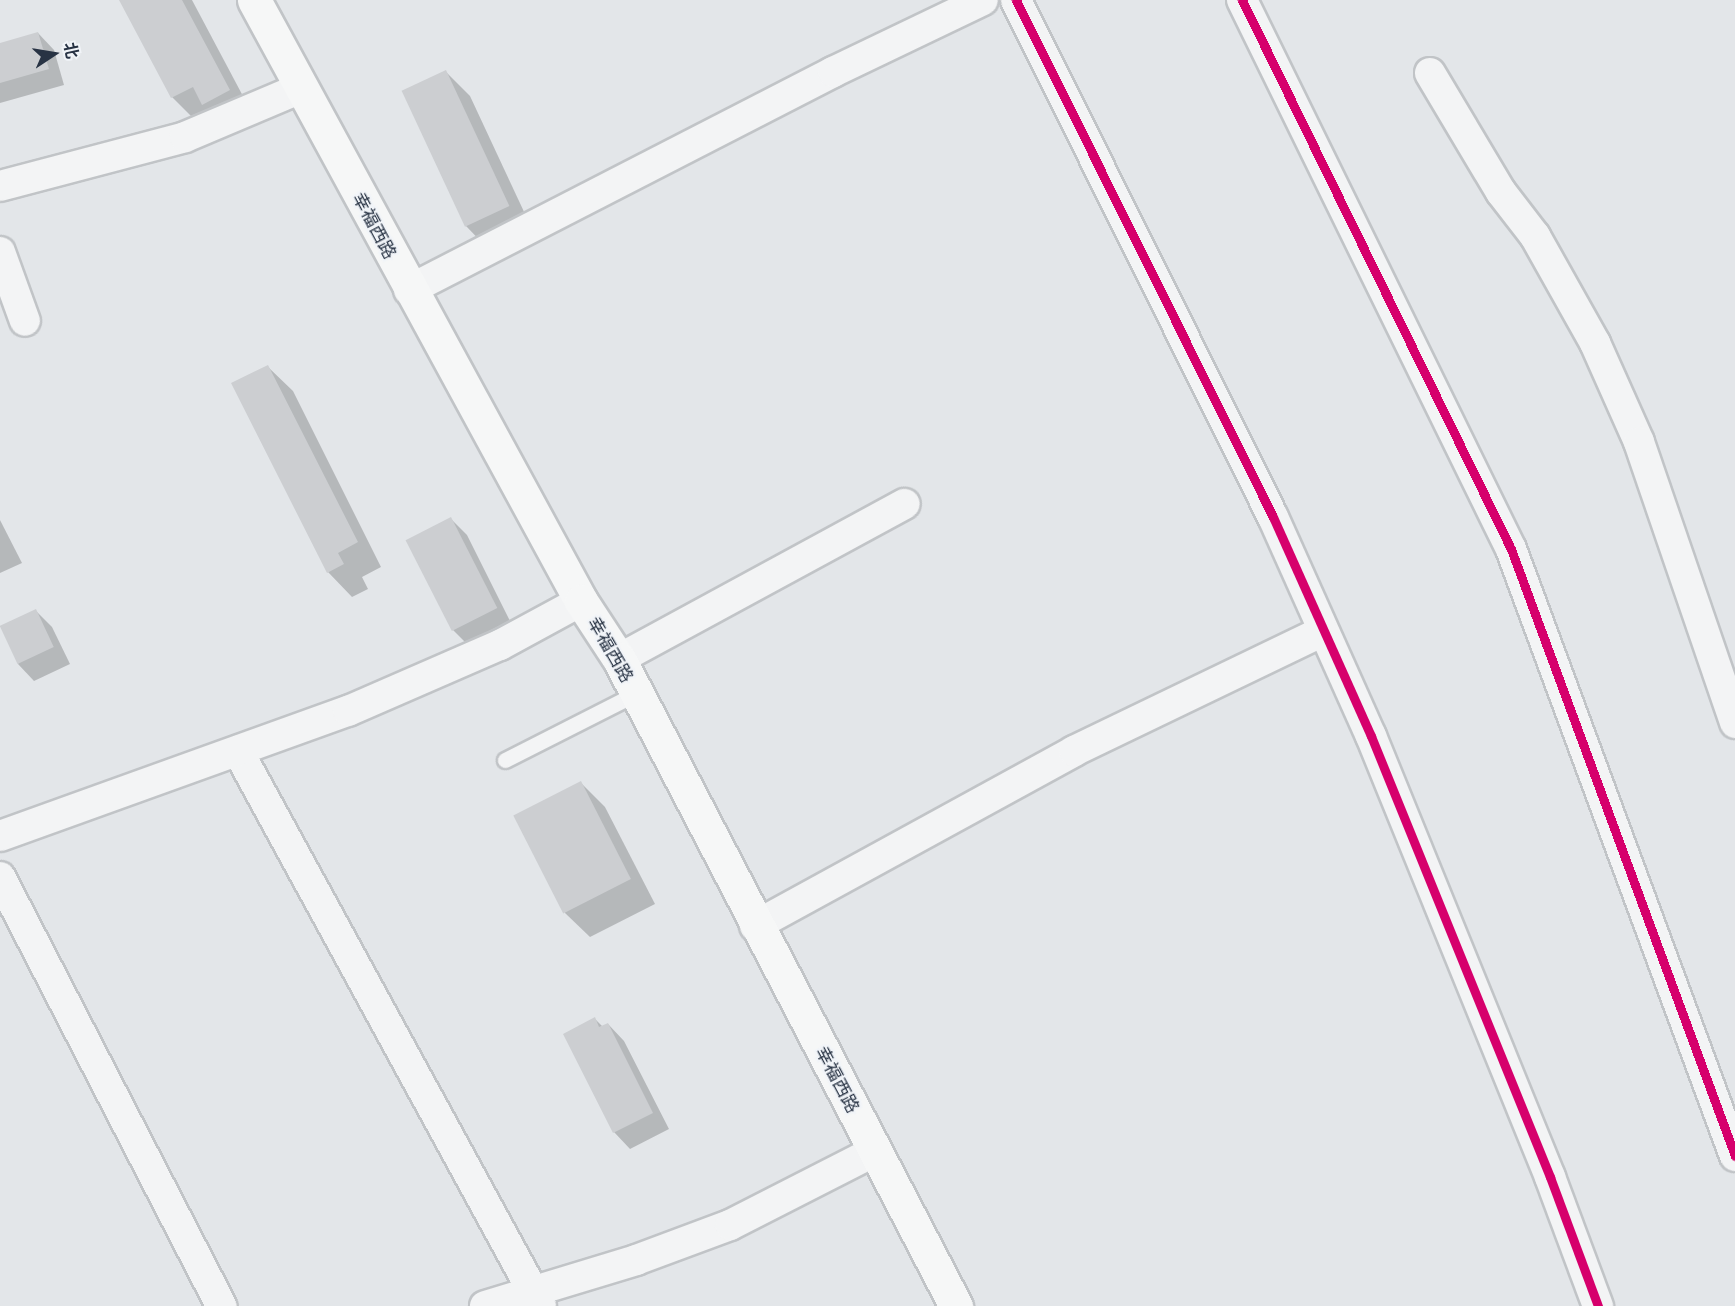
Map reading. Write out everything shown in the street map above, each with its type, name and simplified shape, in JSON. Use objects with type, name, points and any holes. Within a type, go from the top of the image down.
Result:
[{"type":"main road","name":"幸福西路","points":[[254,0],[409,290],[581,601],[619,658],[635,694],[755,926],[956,1306]]},
{"type":"street","points":[[1016,0],[1210,386],[1371,736],[1522,1106],[1598,1306]]},
{"type":"street","points":[[1242,0],[1511,549],[1735,1156]]},
{"type":"street","points":[[409,290],[966,4]]},
{"type":"street","points":[[1430,73],[1501,192],[1535,236],[1595,343],[1639,442],[1735,723]]},
{"type":"street","points":[[0,186],[185,137],[301,88]]},
{"type":"street","points":[[0,252],[25,321]]},
{"type":"street","points":[[619,658],[905,504]]},
{"type":"street","points":[[0,836],[348,711],[500,645],[581,601]]},
{"type":"street","points":[[755,926],[1074,751],[1323,631]]},
{"type":"street","points":[[238,751],[537,1299]]},
{"type":"street","points":[[0,877],[221,1306]]},
{"type":"street","points":[[485,1306],[537,1299],[730,1225],[875,1151]]},
{"type":"lane","points":[[505,760],[635,694]]},
{"type":"building","points":[[119,0],[182,0],[230,90],[202,105],[193,87],[171,98]]},
{"type":"building","points":[[38,32],[49,69],[0,83],[0,43]]},
{"type":"building","points":[[446,70],[509,206],[465,227],[402,91]]},
{"type":"building","points":[[268,365],[358,542],[338,553],[344,564],[327,573],[231,383]]},
{"type":"building","points":[[451,517],[497,608],[452,631],[406,540]]},
{"type":"building","points":[[36,609],[54,647],[17,664],[0,626]]},
{"type":"building","points":[[581,781],[631,879],[563,914],[513,816]]},
{"type":"building","points":[[595,1017],[599,1027],[608,1023],[653,1113],[613,1133],[563,1034]]},
{"type":"cycle path","points":[[1016,0],[1273,517],[1371,736],[1550,1177],[1598,1306]]},
{"type":"cycle path","points":[[1242,0],[1511,549],[1735,1156]]}]
